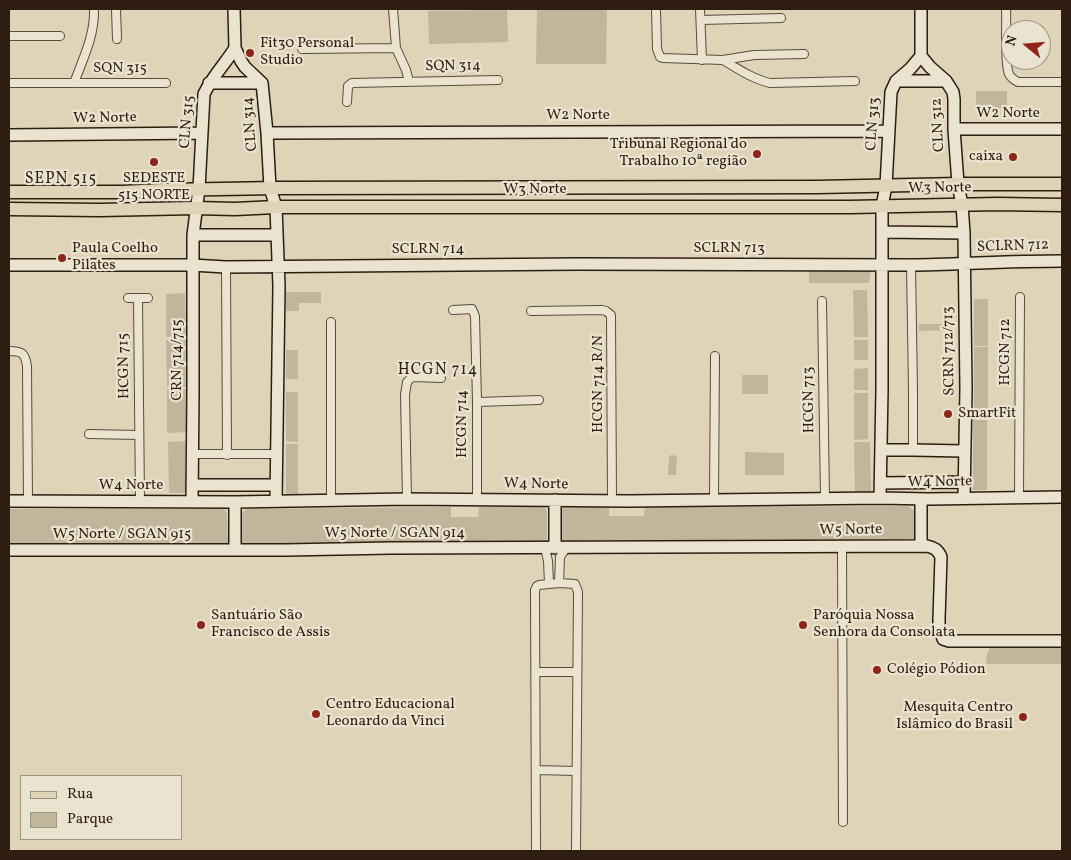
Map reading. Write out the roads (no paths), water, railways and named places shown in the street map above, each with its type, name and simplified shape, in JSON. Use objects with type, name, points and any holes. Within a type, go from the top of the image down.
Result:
[{"type":"main road","name":"W3 Norte","points":[[9,192],[122,192],[270,188],[1062,185]]},
{"type":"main road","points":[[1038,205],[1037,194],[1040,191],[1062,185]]},
{"type":"main road","points":[[794,206],[820,203],[823,200],[823,194],[822,190],[818,187]]},
{"type":"main road","points":[[321,208],[337,202],[337,188]]},
{"type":"main road","points":[[347,208],[348,196],[378,188]]},
{"type":"main road","points":[[133,209],[133,198],[136,195],[164,190]]},
{"type":"main road","points":[[99,210],[120,206],[122,204],[122,192]]},
{"type":"main road","name":"W3 Norte","points":[[9,209],[162,210],[276,207],[1062,205]]},
{"type":"street","name":"SQN 315","points":[[74,83],[89,42],[94,9]]},
{"type":"street","name":"SQN 315","points":[[116,9],[117,39]]},
{"type":"street","points":[[234,9],[235,48]]},
{"type":"street","name":"SQN 314","points":[[393,9],[396,48],[409,82]]},
{"type":"street","points":[[656,9],[657,49],[660,57],[723,60],[754,55],[804,54]]},
{"type":"street","points":[[700,9],[702,60]]},
{"type":"street","points":[[921,9],[921,56]]},
{"type":"street","points":[[1006,9],[1007,62],[1010,76],[1018,82],[1062,82]]},
{"type":"street","points":[[701,20],[781,18]]},
{"type":"street","points":[[9,36],[60,36]]},
{"type":"street","name":"CLN 314","points":[[235,48],[245,67],[262,83],[270,188],[276,207]]},
{"type":"street","name":"CLN 315","points":[[196,208],[199,189],[204,94],[209,83],[226,63],[235,48]]},
{"type":"street","points":[[302,49],[396,48]]},
{"type":"street","name":"CLN 312","points":[[921,56],[930,67],[946,80],[953,92],[958,184],[962,205]]},
{"type":"street","name":"CLN 313","points":[[882,206],[886,186],[891,92],[896,82],[921,56]]},
{"type":"street","points":[[723,60],[760,81],[770,83],[855,82]]},
{"type":"street","name":"SQN 314","points":[[347,102],[348,86],[352,83],[498,80]]},
{"type":"street","points":[[896,82],[946,80]]},
{"type":"street","name":"SQN 315","points":[[9,83],[166,83]]},
{"type":"street","points":[[209,83],[262,83]]},
{"type":"street","name":"W2 Norte","points":[[954,129],[1062,129]]},
{"type":"street","name":"W2 Norte","points":[[267,133],[888,130]]},
{"type":"street","name":"W2 Norte","points":[[9,136],[202,134]]},
{"type":"street","name":"SCRN 712/713","points":[[962,205],[966,390],[964,498]]},
{"type":"street","points":[[880,498],[882,206]]},
{"type":"street","points":[[276,207],[278,265],[276,501]]},
{"type":"street","name":"CRN 714/715","points":[[192,502],[192,265],[196,208]]},
{"type":"street","points":[[882,232],[964,233]]},
{"type":"street","points":[[193,234],[277,235]]},
{"type":"street","name":"SCLRN 712","points":[[911,265],[1062,261]]},
{"type":"street","name":"SCLRN 713","points":[[577,264],[911,265]]},
{"type":"street","name":"SCLRN 714","points":[[278,265],[577,264]]},
{"type":"street","points":[[9,265],[278,265]]},
{"type":"street","points":[[911,265],[914,390],[913,450]]},
{"type":"street","points":[[226,266],[227,454]]},
{"type":"street","name":"HCGN 712","points":[[1020,297],[1020,497]]},
{"type":"street","points":[[128,298],[148,298]]},
{"type":"street","name":"HCGN 715","points":[[138,298],[140,502]]},
{"type":"street","name":"HCGN 713","points":[[822,301],[824,498]]},
{"type":"street","name":"HCGN 714","points":[[453,310],[472,309],[475,316],[477,499]]},
{"type":"street","name":"HCGN 714 R/N","points":[[531,311],[602,310],[611,315],[612,500]]},
{"type":"street","points":[[331,322],[331,500]]},
{"type":"street","points":[[9,351],[22,353],[26,358],[28,501]]},
{"type":"street","points":[[714,499],[715,356]]},
{"type":"street","name":"HCGN 714","points":[[407,499],[405,395],[407,382],[411,378],[441,378]]},
{"type":"street","points":[[477,402],[539,400]]},
{"type":"street","points":[[90,434],[139,435]]},
{"type":"street","points":[[881,450],[964,451]]},
{"type":"street","points":[[193,454],[277,454]]},
{"type":"street","points":[[880,483],[964,482]]},
{"type":"street","points":[[192,485],[276,485]]},
{"type":"street","name":"W4 Norte","points":[[9,501],[235,502],[407,499],[612,500],[1062,497]]},
{"type":"street","points":[[921,499],[921,546]]},
{"type":"street","points":[[549,583],[548,561],[555,548],[555,500]]},
{"type":"street","points":[[235,502],[236,550]]},
{"type":"street","points":[[842,546],[843,822]]},
{"type":"street","name":"W5 Norte","points":[[555,548],[921,546],[934,548],[941,557],[938,619],[943,639],[949,641],[1062,641]]},
{"type":"street","points":[[555,548],[560,557],[560,583]]},
{"type":"street","name":"W5 Norte / SGAN 914","points":[[236,550],[555,548]]},
{"type":"street","name":"W5 Norte / SGAN 915","points":[[9,550],[236,550]]},
{"type":"street","points":[[548,561],[560,561]]},
{"type":"street","points":[[536,851],[536,590],[537,586],[549,583],[573,583],[578,588],[576,851]]},
{"type":"street","points":[[536,672],[576,672]]},
{"type":"street","points":[[536,770],[576,771]]},
{"type":"place","name":"Fit30 Personal Studio","points":[[250,53]]},
{"type":"place","name":"Tribunal Regional do Trabalho 10ª região","points":[[757,154]]},
{"type":"place","name":"caixa","points":[[1013,157]]},
{"type":"place","name":"SEDESTE 515 NORTE","points":[[154,162]]},
{"type":"place","name":"Paula Coelho Pilates","points":[[62,258]]},
{"type":"place","name":"SmartFit","points":[[948,414]]},
{"type":"place","name":"Santuário São Francisco de Assis","points":[[201,625]]},
{"type":"place","name":"Paróquia Nossa Senhora da Consolata","points":[[803,625]]},
{"type":"place","name":"Colégio Pódion","points":[[877,670]]},
{"type":"place","name":"Centro Educacional Leonardo da Vinci","points":[[316,714]]},
{"type":"place","name":"Mesquita Centro Islâmico do Brasil","points":[[1023,717]]},
{"type":"district","name":"SEPN 515","points":[[61,180]]},
{"type":"district","name":"HCGN 714","points":[[438,371]]}]
